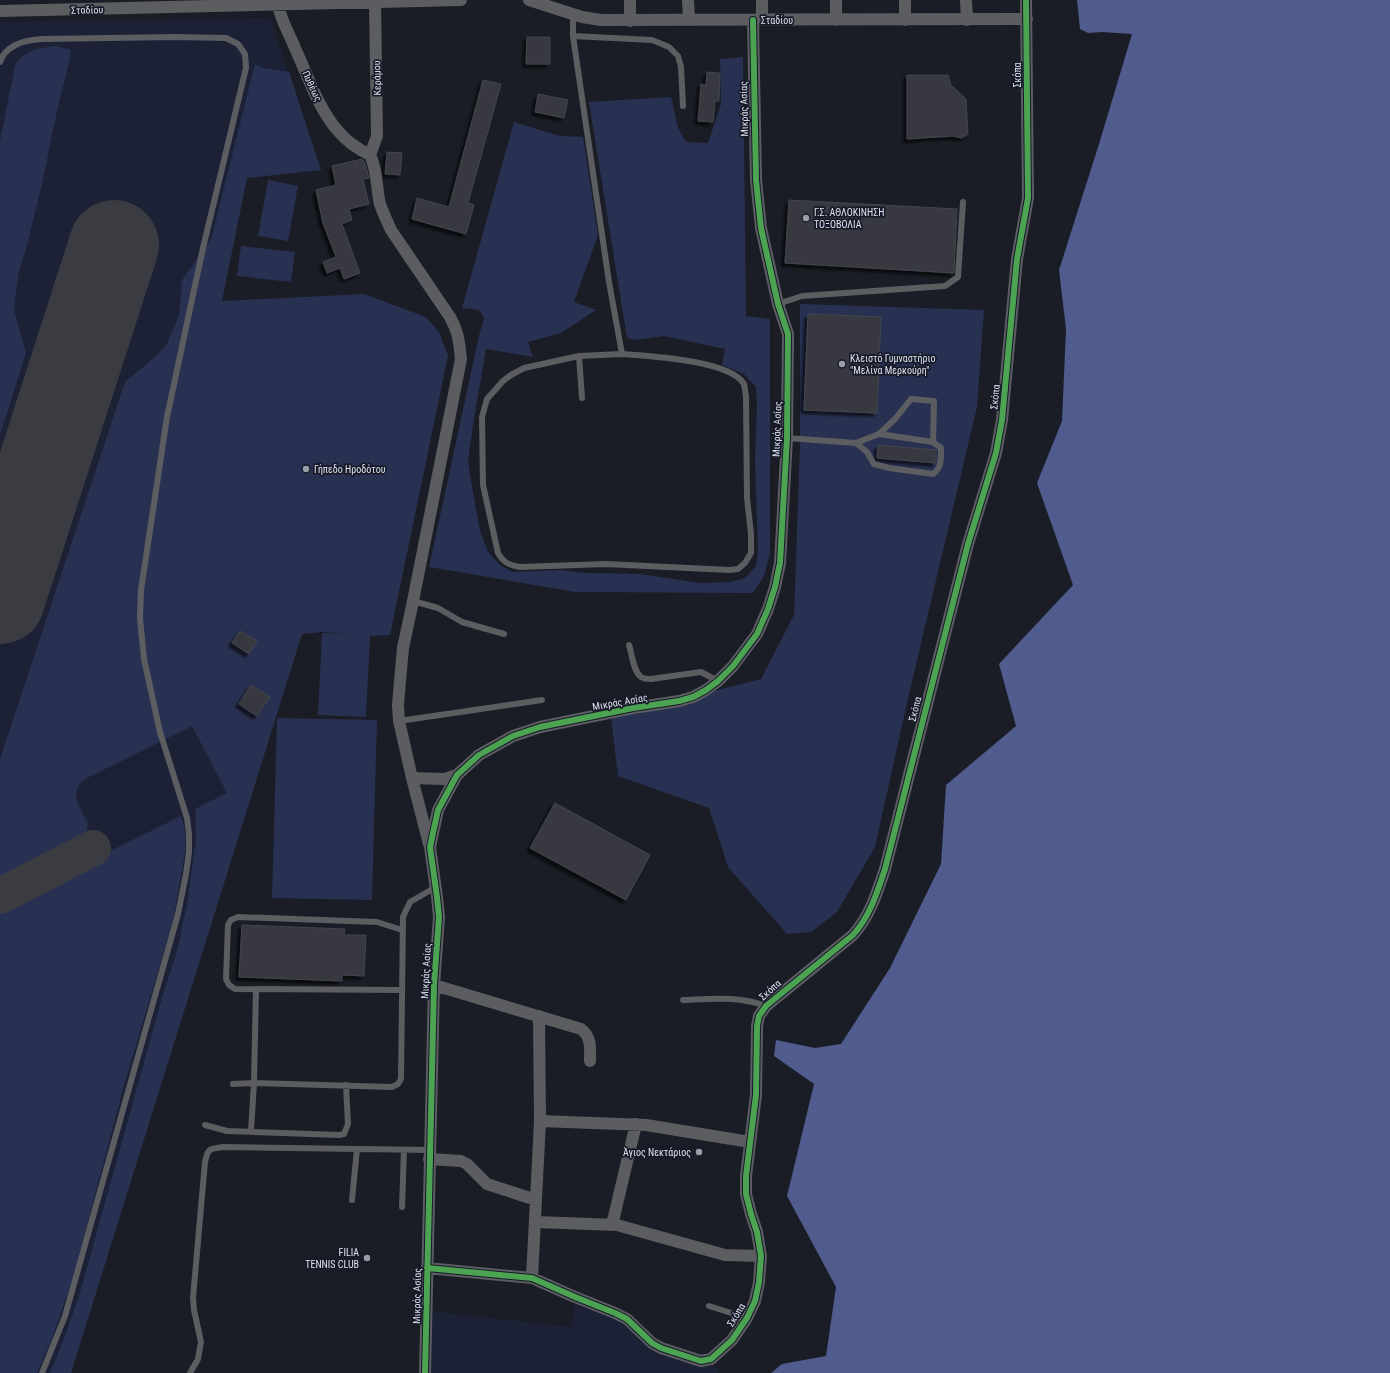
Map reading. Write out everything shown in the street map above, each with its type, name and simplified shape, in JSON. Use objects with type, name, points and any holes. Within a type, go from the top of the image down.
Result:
[{"type":"street","name":"Σταδίου","points":[[0,12],[15,6],[462,0]]},
{"type":"street","name":"Σταδίου","points":[[529,0],[591,19],[630,21],[1027,19]]},
{"type":"street","points":[[568,0],[570,13]]},
{"type":"street","points":[[630,0],[630,21]]},
{"type":"street","points":[[688,0],[689,20]]},
{"type":"street","name":"Μικράς Ασίας","points":[[425,1373],[434,985],[439,917],[430,847],[438,810],[457,775],[479,756],[513,736],[540,727],[633,708],[679,701],[693,697],[718,681],[733,666],[757,634],[776,587],[780,563],[787,438],[788,334],[778,304],[761,228],[756,180],[757,20],[762,0]]},
{"type":"street","points":[[836,0],[836,20]]},
{"type":"street","points":[[905,0],[905,20]]},
{"type":"street","points":[[966,0],[966,20]]},
{"type":"street","name":"Σκόπα","points":[[532,1278],[615,1313],[627,1320],[652,1343],[661,1348],[701,1361],[711,1359],[732,1340],[747,1318],[755,1301],[759,1282],[761,1256],[757,1232],[746,1194],[746,1176],[756,1095],[756,1026],[759,1016],[766,1006],[852,935],[860,927],[873,904],[885,869],[968,544],[996,453],[1005,401],[1017,259],[1028,198],[1026,0]]},
{"type":"street","name":"Κεράμου","points":[[370,155],[377,136],[375,1]]},
{"type":"street","name":"Πυθέως","points":[[277,3],[282,19],[327,116],[339,132],[355,148],[370,155]]},
{"type":"street","points":[[370,155],[374,164],[380,204],[386,218],[392,230],[450,317],[457,329],[460,344],[461,359],[414,600],[403,648],[398,705],[399,721],[430,847]]},
{"type":"street","points":[[412,778],[444,779],[457,775]]},
{"type":"street","points":[[434,985],[581,1029],[586,1033],[590,1041],[590,1061]]},
{"type":"street","points":[[427,1268],[532,1278],[540,1121],[539,1016]]},
{"type":"street","points":[[540,1121],[636,1124],[750,1142]]},
{"type":"street","points":[[612,1225],[636,1124]]},
{"type":"street","points":[[430,1154],[461,1161],[467,1164],[487,1184],[536,1200]]},
{"type":"street","points":[[535,1222],[617,1225],[725,1255],[761,1256]]},
{"type":"lane","points":[[570,13],[609,282],[622,354]]},
{"type":"lane","points":[[573,36],[652,40],[669,47],[678,56],[681,67],[683,106]]},
{"type":"lane","points":[[0,62],[8,49],[16,44],[28,40],[167,37],[226,38],[238,44],[245,54],[246,68],[203,248],[167,417],[141,590],[140,618],[144,659],[160,732],[187,818],[189,852],[186,874],[178,914],[88,1236],[64,1316],[42,1373]]},
{"type":"lane","points":[[778,304],[802,296],[946,286],[958,277],[963,202]]},
{"type":"lane","points":[[622,354],[680,359],[712,367],[736,376],[744,385],[746,396],[747,498],[751,534],[751,553],[745,563],[738,568],[728,570],[606,564],[520,567],[509,565],[502,561],[498,554],[483,485],[482,417],[487,399],[507,378],[524,368],[579,356],[622,354]]},
{"type":"lane","points":[[579,356],[582,398]]},
{"type":"lane","points":[[787,438],[856,443],[879,434],[895,419],[911,399],[934,401],[933,442]]},
{"type":"lane","points":[[856,443],[867,452],[874,464],[890,468],[933,474],[938,471],[941,448],[933,442],[879,434]]},
{"type":"lane","points":[[414,600],[438,608],[462,622],[504,634]]},
{"type":"lane","points":[[629,645],[636,669],[641,677],[645,679],[701,672],[718,681]]},
{"type":"lane","points":[[399,721],[542,700]]},
{"type":"lane","points":[[233,1084],[254,1083],[392,1087],[398,1084],[401,1079],[403,917],[410,902],[436,887]]},
{"type":"lane","points":[[401,990],[235,988],[229,985],[226,979],[228,925],[231,920],[238,918],[377,922],[402,930]]},
{"type":"lane","points":[[251,1131],[254,1083],[256,989]]},
{"type":"lane","points":[[683,1000],[726,998],[740,999],[766,1006]]},
{"type":"lane","points":[[206,1125],[227,1131],[344,1134],[348,1124],[346,1085]]},
{"type":"lane","points":[[190,1373],[198,1359],[201,1342],[194,1310],[194,1298],[205,1162],[207,1152],[211,1148],[404,1150],[430,1154]]},
{"type":"lane","points":[[352,1200],[357,1149]]},
{"type":"lane","points":[[402,1207],[404,1150]]},
{"type":"lane","points":[[709,1306],[747,1318]]},
{"type":"shaded area","points":[[1077,0],[1390,0],[1390,1373],[771,1373],[782,1364],[826,1356],[836,1287],[787,1196],[814,1084],[774,1056],[776,1040],[815,1048],[841,1044],[890,968],[941,864],[946,785],[1016,726],[999,664],[1073,585],[1037,483],[1062,421],[1066,329],[1059,270],[1132,34],[1102,32],[1088,33],[1080,29]]},
{"type":"shaded area","points":[[270,18],[321,170],[247,178],[221,301],[293,662],[71,1373],[0,1373],[0,22]]},
{"type":"shaded area","points":[[55,46],[68,49],[71,51],[71,54],[57,111],[42,184],[19,271],[14,310],[26,353],[0,435],[0,141],[15,65],[23,56],[32,51]]},
{"type":"shaded area","points":[[743,57],[746,316],[770,319],[770,553],[764,576],[753,593],[575,592],[429,567],[484,318],[479,310],[462,308],[514,122],[560,136],[583,137],[598,235],[574,302],[596,310],[561,333],[528,342],[533,357],[486,349],[468,461],[480,531],[488,552],[501,566],[513,572],[561,570],[586,573],[640,574],[700,583],[730,582],[745,578],[756,566],[758,553],[755,461],[757,404],[756,387],[744,374],[722,365],[725,349],[664,336],[637,340],[627,338],[589,102],[671,97],[678,128],[686,142],[708,143],[721,104],[720,59]]},
{"type":"shaded area","points":[[255,64],[263,68],[289,72],[321,170],[247,178],[222,301],[364,294],[426,317],[439,332],[448,356],[390,635],[370,636],[366,717],[318,715],[322,633],[354,634],[322,632],[302,634],[71,1373],[50,1373],[79,1296],[162,998],[177,951],[188,899],[196,838],[195,809],[227,793],[192,726],[83,780],[79,786],[76,796],[79,807],[88,823],[86,833],[75,843],[0,881],[0,759],[125,382],[154,358],[167,344],[179,315],[182,280],[211,240]]},
{"type":"shaded area","points":[[268,180],[298,186],[288,241],[258,236]]},
{"type":"shaded area","points":[[241,246],[295,252],[291,282],[237,276]]},
{"type":"shaded area","points":[[800,304],[984,310],[977,407],[910,690],[875,847],[837,912],[811,932],[787,934],[728,867],[709,808],[618,776],[611,717],[761,679],[794,615],[800,445]]},
{"type":"shaded area","points":[[277,718],[377,720],[372,900],[272,898]]},
{"type":"shaded area","points":[[181,816],[185,831],[185,853],[173,921],[123,1089],[73,1278],[52,1338],[37,1373],[0,1373],[0,909],[64,874]]},
{"type":"shaded area","points":[[575,1305],[622,1320],[638,1339],[657,1349],[720,1369],[718,1373],[428,1373],[430,1311],[571,1327]]},
{"type":"building","points":[[527,37],[550,37],[550,64],[526,64]]},
{"type":"building","points":[[707,72],[720,73],[719,101],[715,101],[713,122],[698,121],[701,84],[706,85]]},
{"type":"building","points":[[907,75],[948,75],[951,85],[966,99],[968,134],[962,138],[953,136],[907,139]]},
{"type":"building","points":[[483,80],[501,84],[468,203],[474,205],[466,234],[412,219],[417,198],[449,207]]},
{"type":"building","points":[[538,94],[568,100],[564,118],[535,112]]},
{"type":"building","points":[[387,152],[402,153],[400,175],[385,174]]},
{"type":"building","points":[[362,159],[365,163],[369,178],[363,179],[369,204],[349,209],[352,220],[342,224],[360,273],[344,279],[340,268],[327,273],[323,262],[336,257],[323,223],[316,190],[336,185],[332,166]]},
{"type":"building","points":[[789,200],[957,209],[954,273],[785,263]]},
{"type":"building","name":"Κλειστό Γυμναστήριο \"Μελίνα Μερκούρη\"","points":[[808,314],[881,317],[877,413],[804,410]]},
{"type":"building","points":[[878,445],[936,450],[936,463],[877,458]]},
{"type":"building","points":[[240,631],[257,641],[249,654],[232,643]]},
{"type":"building","points":[[251,685],[270,697],[257,716],[239,704]]},
{"type":"building","points":[[555,803],[650,855],[626,900],[530,848]]},
{"type":"building","points":[[242,925],[345,929],[344,935],[366,935],[364,976],[342,975],[342,981],[239,977]]},
{"type":"taxiway","points":[[0,896],[93,848]]},
{"type":"runway","points":[[0,599],[114,245]]},
{"type":"cycle path","points":[[427,1268],[532,1278],[627,1319],[652,1343],[661,1348],[701,1361],[711,1359],[732,1340],[747,1318],[755,1301],[759,1282],[761,1256],[757,1232],[746,1194],[746,1176],[756,1095],[757,1026],[759,1016],[766,1006],[853,935],[864,920],[872,904],[885,869],[968,544],[996,453],[1002,420],[1017,259],[1028,198],[1026,0]]},
{"type":"cycle path","points":[[425,1373],[434,985],[439,917],[430,847],[438,810],[457,775],[479,755],[513,736],[540,727],[633,708],[679,701],[693,697],[706,690],[718,681],[733,666],[757,634],[768,609],[775,587],[780,563],[787,438],[788,334],[778,304],[761,228],[756,180],[753,20]]},
{"type":"place","name":"Γ.Σ. ΑΘΛΟΚΙΝΗΣΗ ΤΟΞΟΒΟΛΙΑ","points":[[806,218]]},
{"type":"place","name":"Κλειστό Γυμναστήριο \"Μελίνα Μερκούρη\"","points":[[842,364]]},
{"type":"place","name":"Γήπεδο Ηροδότου","points":[[306,469]]},
{"type":"place","name":"Άγιος Νεκτάριος","points":[[699,1152]]},
{"type":"place","name":"FILIA TENNIS CLUB","points":[[367,1258]]}]
